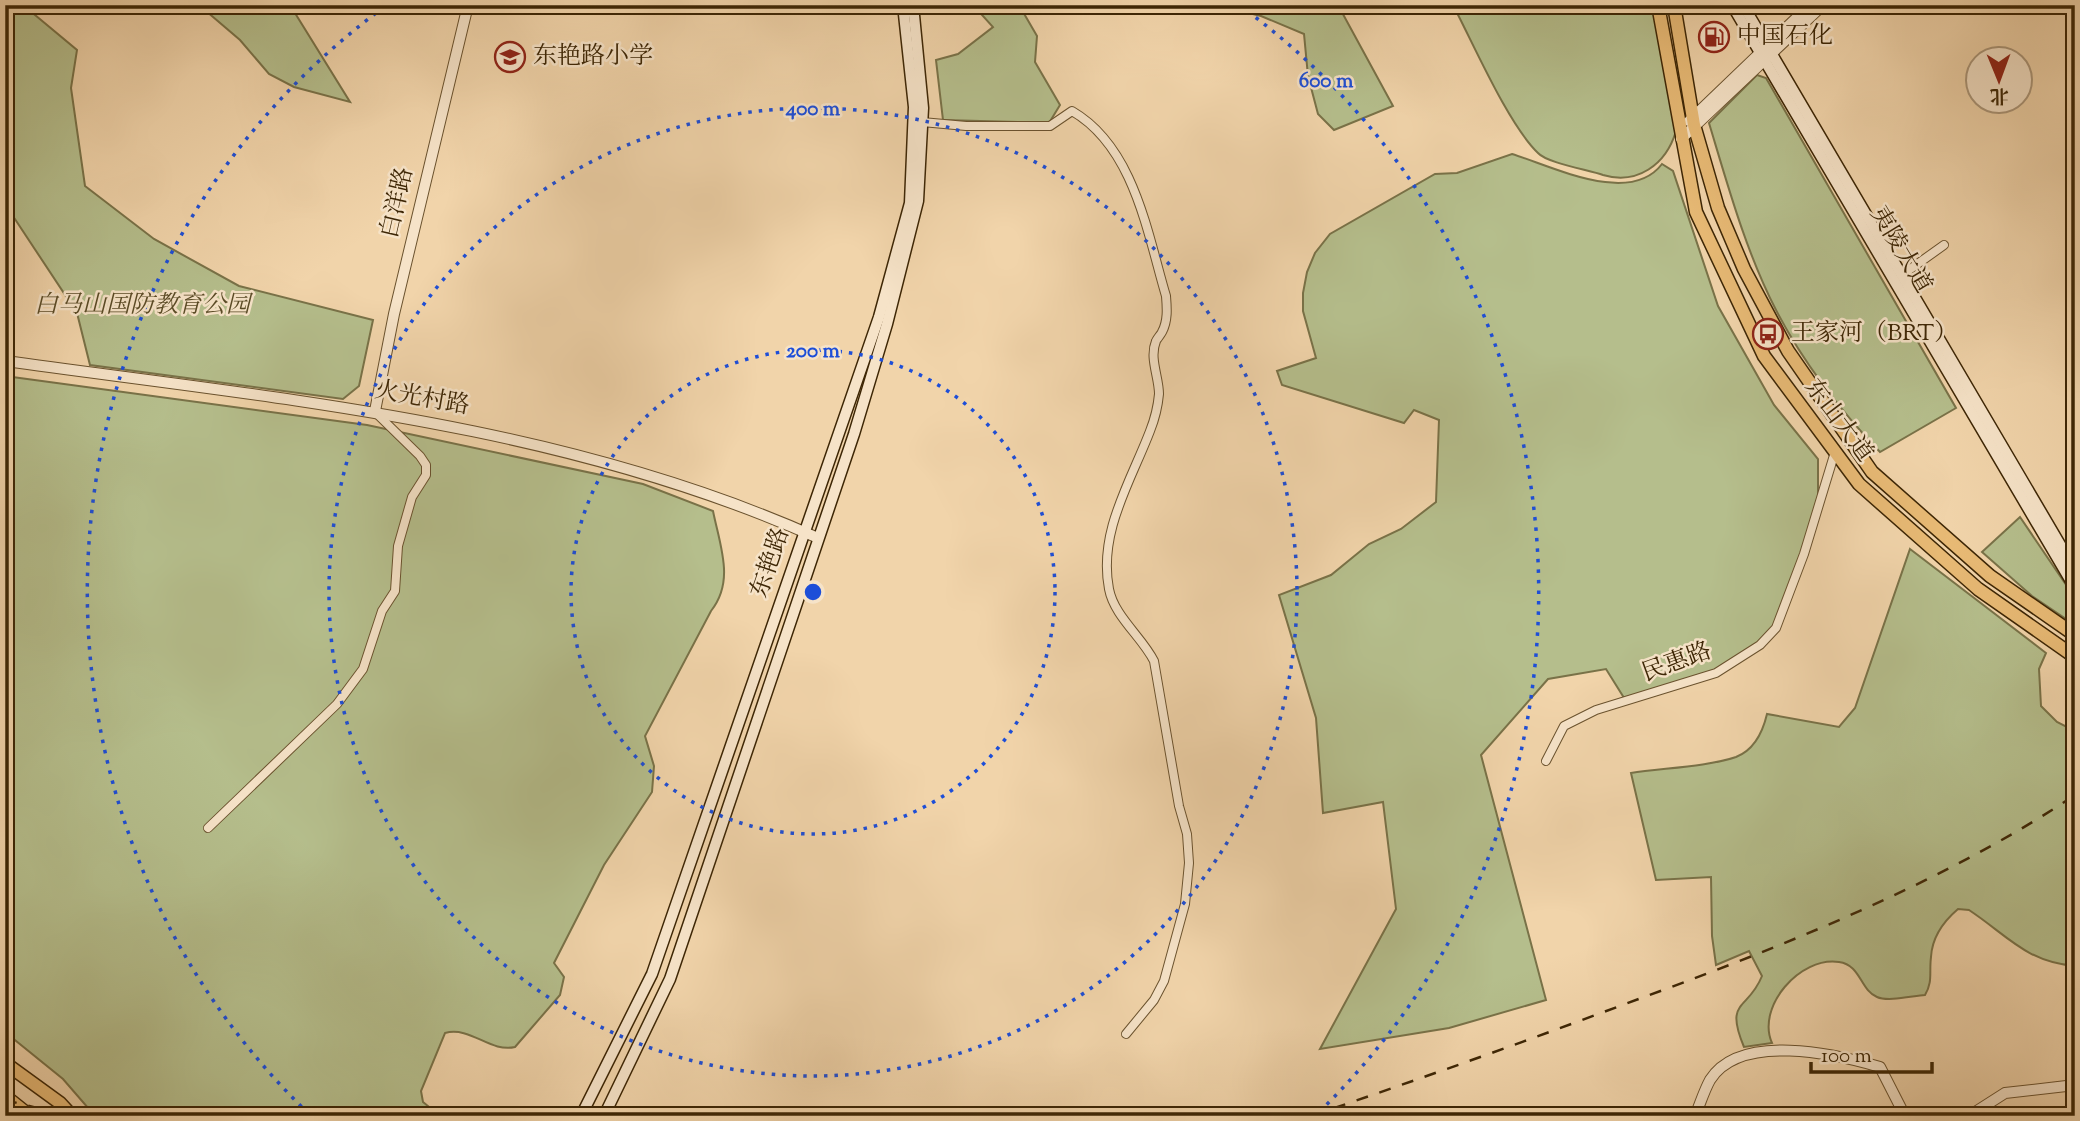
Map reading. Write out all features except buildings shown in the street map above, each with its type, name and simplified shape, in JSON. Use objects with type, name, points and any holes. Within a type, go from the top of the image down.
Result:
[{"type":"main road","name":"东艳路","points":[[581,1116],[652,974],[879,317],[910,203],[914,107],[903,5]]},
{"type":"main road","name":"东艳路","points":[[604,1116],[670,979],[887,324],[918,201],[922,122],[912,5]]},
{"type":"main road","name":"东山大道","points":[[1658,5],[1696,212],[1764,356],[1859,484],[1968,581],[2075,657]]},
{"type":"main road","name":"东山大道","points":[[1674,5],[1694,121],[1718,208],[1744,268],[1788,351],[1872,472],[1990,576],[2075,635]]},
{"type":"main road","name":"夷陵大道","points":[[1732,5],[1765,53],[1902,275],[2075,570]]},
{"type":"main road","name":"夷陵大道","points":[[1743,5],[1765,53],[2075,588]]},
{"type":"main road","points":[[5,1063],[60,1103],[72,1116]]},
{"type":"main road","points":[[5,1096],[30,1116]]},
{"type":"street","name":"白洋路","points":[[375,411],[394,314],[468,5]]},
{"type":"street","points":[[1680,135],[1765,53],[1810,5]]},
{"type":"street","points":[[1765,53],[1823,5]]},
{"type":"street","points":[[922,122],[966,126],[1050,126],[1072,111],[1081,116],[1108,144],[1134,187],[1166,296],[1167,313],[1162,332],[1156,341],[1154,361],[1159,394],[1151,429],[1128,477],[1112,525],[1108,555],[1109,589],[1116,607],[1145,643],[1154,661],[1179,806],[1187,834],[1189,863],[1185,904],[1164,981],[1154,1000],[1126,1034]]},
{"type":"street","points":[[1902,275],[1944,246]]},
{"type":"street","name":"火光村路","points":[[5,361],[375,411],[503,435],[675,484],[818,538]]},
{"type":"street","points":[[208,828],[350,688],[363,669],[382,611],[395,591],[398,545],[412,497],[426,475],[426,465],[375,411]]},
{"type":"street","name":"民惠路","points":[[1546,761],[1564,726],[1596,710],[1716,673],[1776,628],[1804,554],[1835,452]]},
{"type":"street","points":[[1695,1116],[1711,1079],[1731,1060],[1745,1055],[1783,1051],[1836,1057],[1880,1067],[1905,1116]]},
{"type":"street","points":[[1969,1116],[2005,1093],[2075,1085]]},
{"type":"green space","name":"白马山国防教育公园","points":[[5,5],[23,5],[77,50],[71,88],[85,186],[154,239],[239,286],[373,320],[359,386],[343,399],[90,365],[77,313],[5,204]]},
{"type":"green space","points":[[199,5],[290,5],[350,102],[294,87],[269,74],[240,40]]},
{"type":"green space","points":[[973,5],[1019,5],[1037,36],[1035,62],[1060,105],[1049,123],[943,120],[936,60],[958,54],[993,27]]},
{"type":"green space","points":[[1216,5],[1338,5],[1393,106],[1334,130],[1318,114],[1308,76],[1304,34],[1261,16]]},
{"type":"green space","points":[[1453,5],[1655,5],[1676,123],[1676,131],[1665,154],[1648,170],[1627,177],[1603,175],[1543,157],[1527,140],[1503,104]]},
{"type":"green space","points":[[1757,75],[1766,78],[1956,408],[1880,452],[1837,402],[1798,348],[1765,288],[1738,218],[1709,123]]},
{"type":"green space","points":[[1512,154],[1569,174],[1612,183],[1631,182],[1648,176],[1662,164],[1673,171],[1718,306],[1774,405],[1818,459],[1818,506],[1776,628],[1760,645],[1716,673],[1626,701],[1606,669],[1548,679],[1481,755],[1546,1000],[1449,1028],[1320,1049],[1396,909],[1383,802],[1323,813],[1316,718],[1279,595],[1331,575],[1369,544],[1401,529],[1436,502],[1439,420],[1414,410],[1404,423],[1282,385],[1277,371],[1316,358],[1303,311],[1303,293],[1307,272],[1315,253],[1330,234],[1435,174],[1457,173]]},
{"type":"green space","points":[[5,376],[367,425],[643,484],[713,511],[724,563],[722,588],[645,736],[654,766],[652,792],[604,865],[554,963],[564,977],[560,995],[515,1047],[497,1046],[463,1033],[445,1033],[421,1091],[423,1102],[440,1116],[95,1116],[63,1079],[5,1032]]},
{"type":"green space","points":[[2020,517],[2075,598],[2075,625],[2032,596],[1982,552]]},
{"type":"green space","points":[[1910,549],[2046,653],[2039,669],[2041,706],[2057,722],[2075,731],[2075,966],[2043,959],[2030,953],[1969,910],[1958,909],[1936,937],[1931,957],[1930,981],[1925,995],[1894,999],[1877,997],[1871,994],[1846,964],[1824,962],[1796,976],[1776,1000],[1770,1014],[1772,1043],[1744,1047],[1738,1032],[1737,1013],[1762,976],[1749,951],[1716,965],[1712,936],[1711,877],[1656,880],[1631,773],[1698,765],[1736,757],[1748,750],[1757,739],[1767,714],[1839,727],[1855,708]]},
{"type":"railway","points":[[1311,1116],[1547,1033],[1799,937],[1914,886],[2024,827],[2075,795]]},
{"type":"railway","points":[[5,1100],[69,1116]]},
{"type":"place","name":"中国石化","points":[[1714,37]]},
{"type":"place","name":"东艳路小学","points":[[510,57]]},
{"type":"place","name":"王家河（BRT）","points":[[1768,334]]}]
